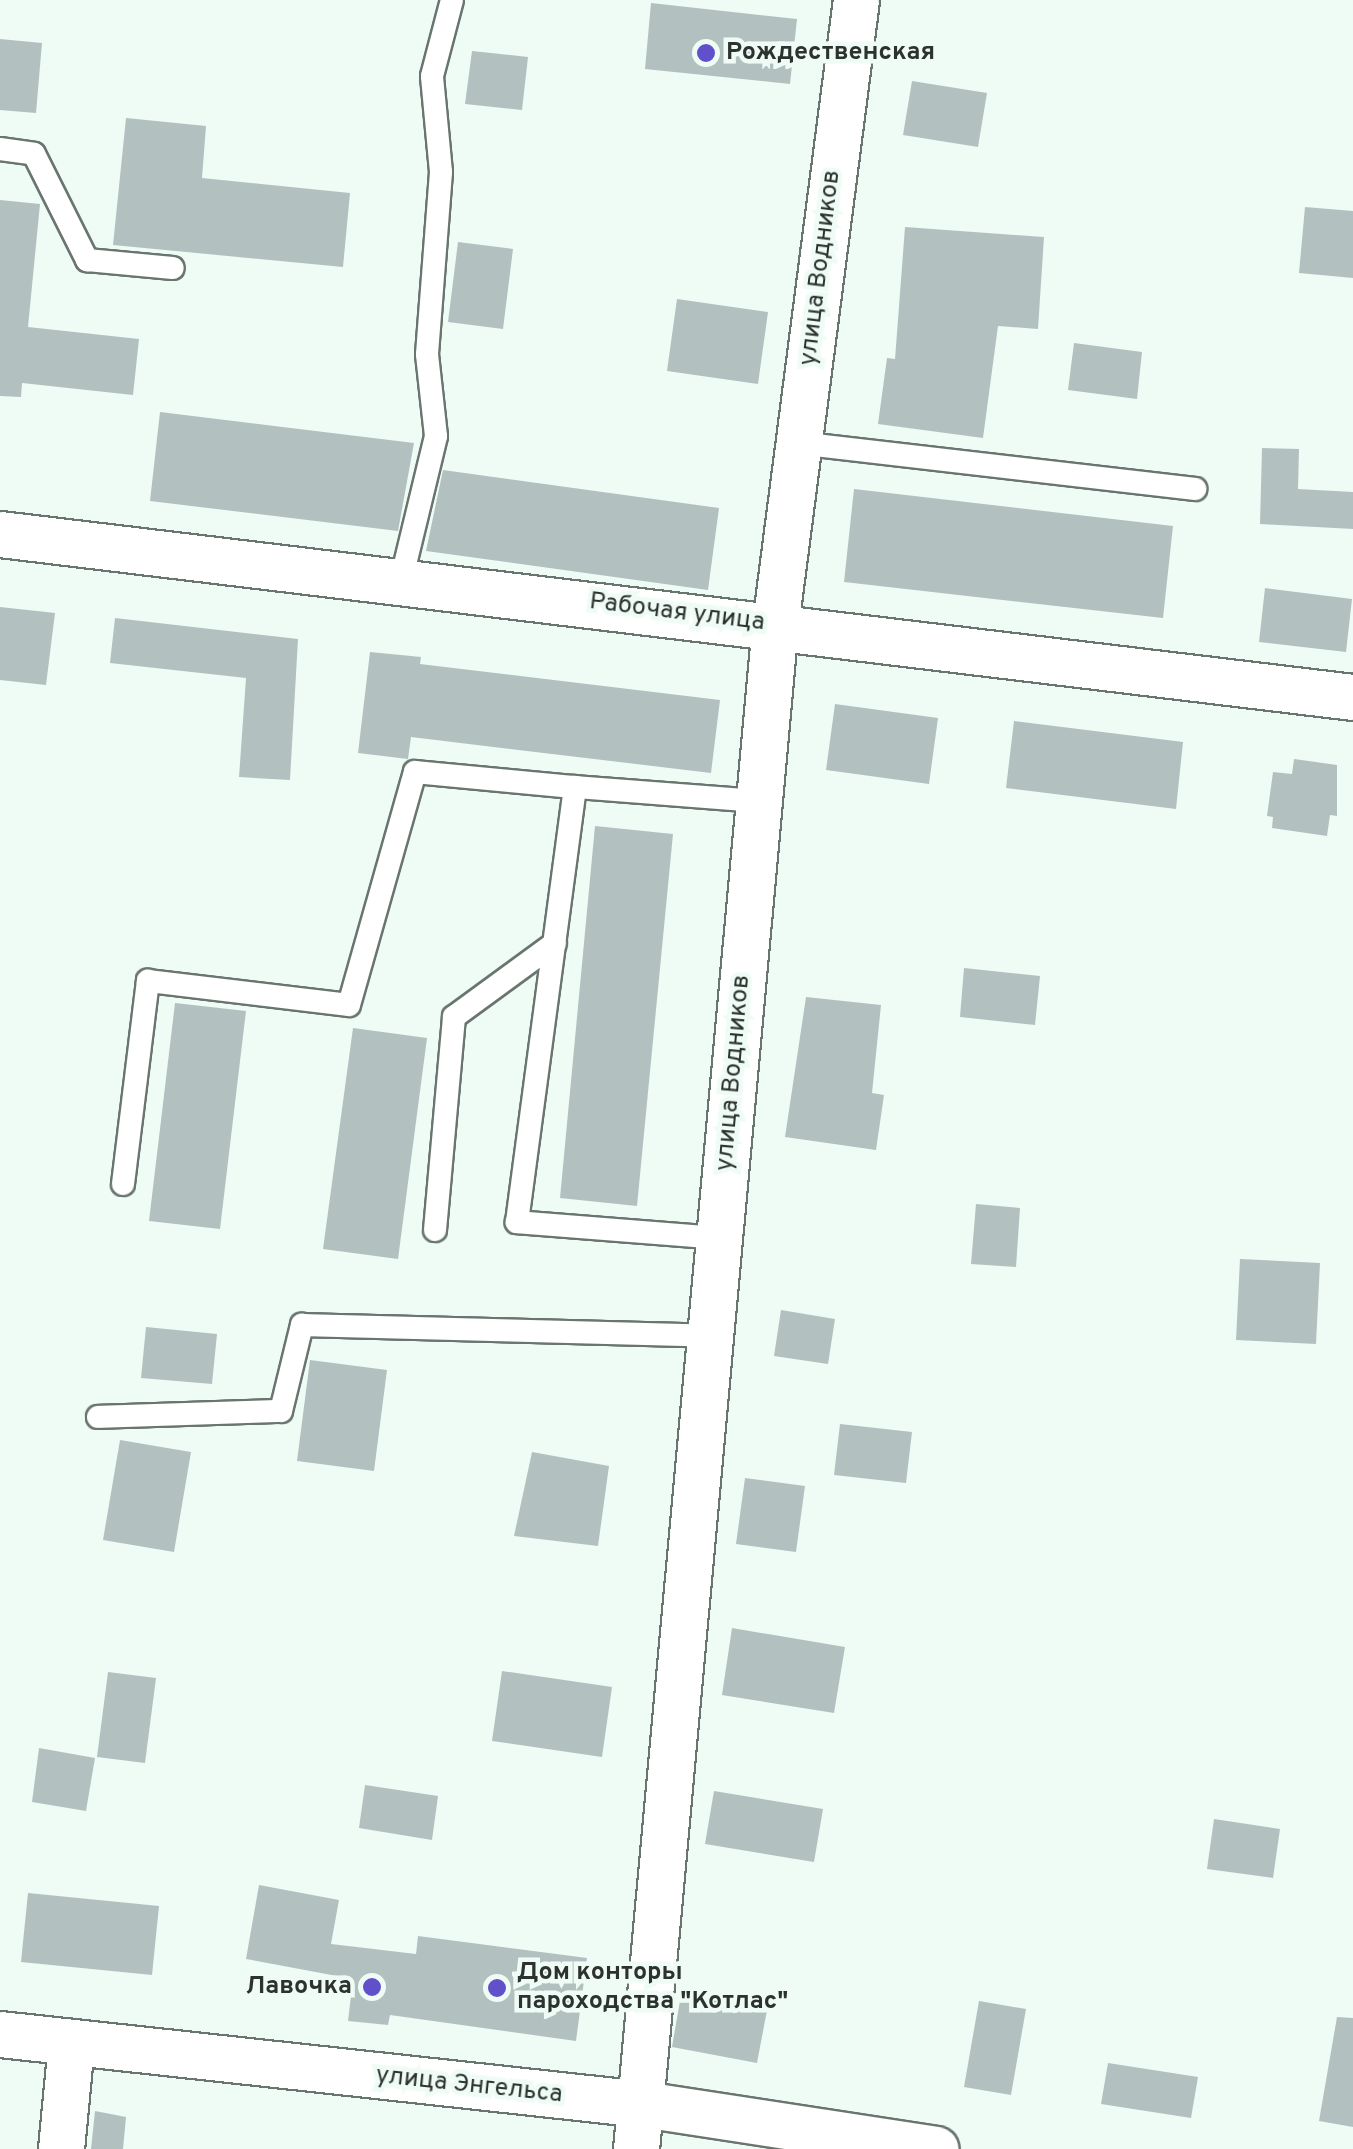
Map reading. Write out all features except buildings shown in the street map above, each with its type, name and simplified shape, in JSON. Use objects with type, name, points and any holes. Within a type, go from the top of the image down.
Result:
[{"type":"street","name":"улица Водников","points":[[636,2149],[775,625],[856,0]]},
{"type":"street","name":"Рабочая улица","points":[[0,534],[1353,697]]},
{"type":"street","name":"улица Энгельса","points":[[0,2034],[642,2104],[936,2149]]},
{"type":"street","points":[[61,2149],[71,2044]]},
{"type":"lane","points":[[401,581],[436,436],[428,354],[441,172],[432,76],[452,0]]},
{"type":"lane","points":[[0,149],[34,154],[88,260],[173,268]]},
{"type":"lane","points":[[798,443],[1195,488]]},
{"type":"lane","points":[[123,1184],[148,981],[349,1005],[415,772],[759,801]]},
{"type":"lane","points":[[575,787],[517,1222],[720,1238]]},
{"type":"lane","points":[[435,1230],[454,1016],[554,943]]},
{"type":"lane","points":[[98,1417],[281,1410],[302,1325],[711,1336]]},
{"type":"place","name":"Рождественская","points":[[706,53]]},
{"type":"place","name":"Лавочка","points":[[372,1987]]},
{"type":"place","name":"Дом конторы пароходства \"Котлас\"","points":[[497,1988]]}]
